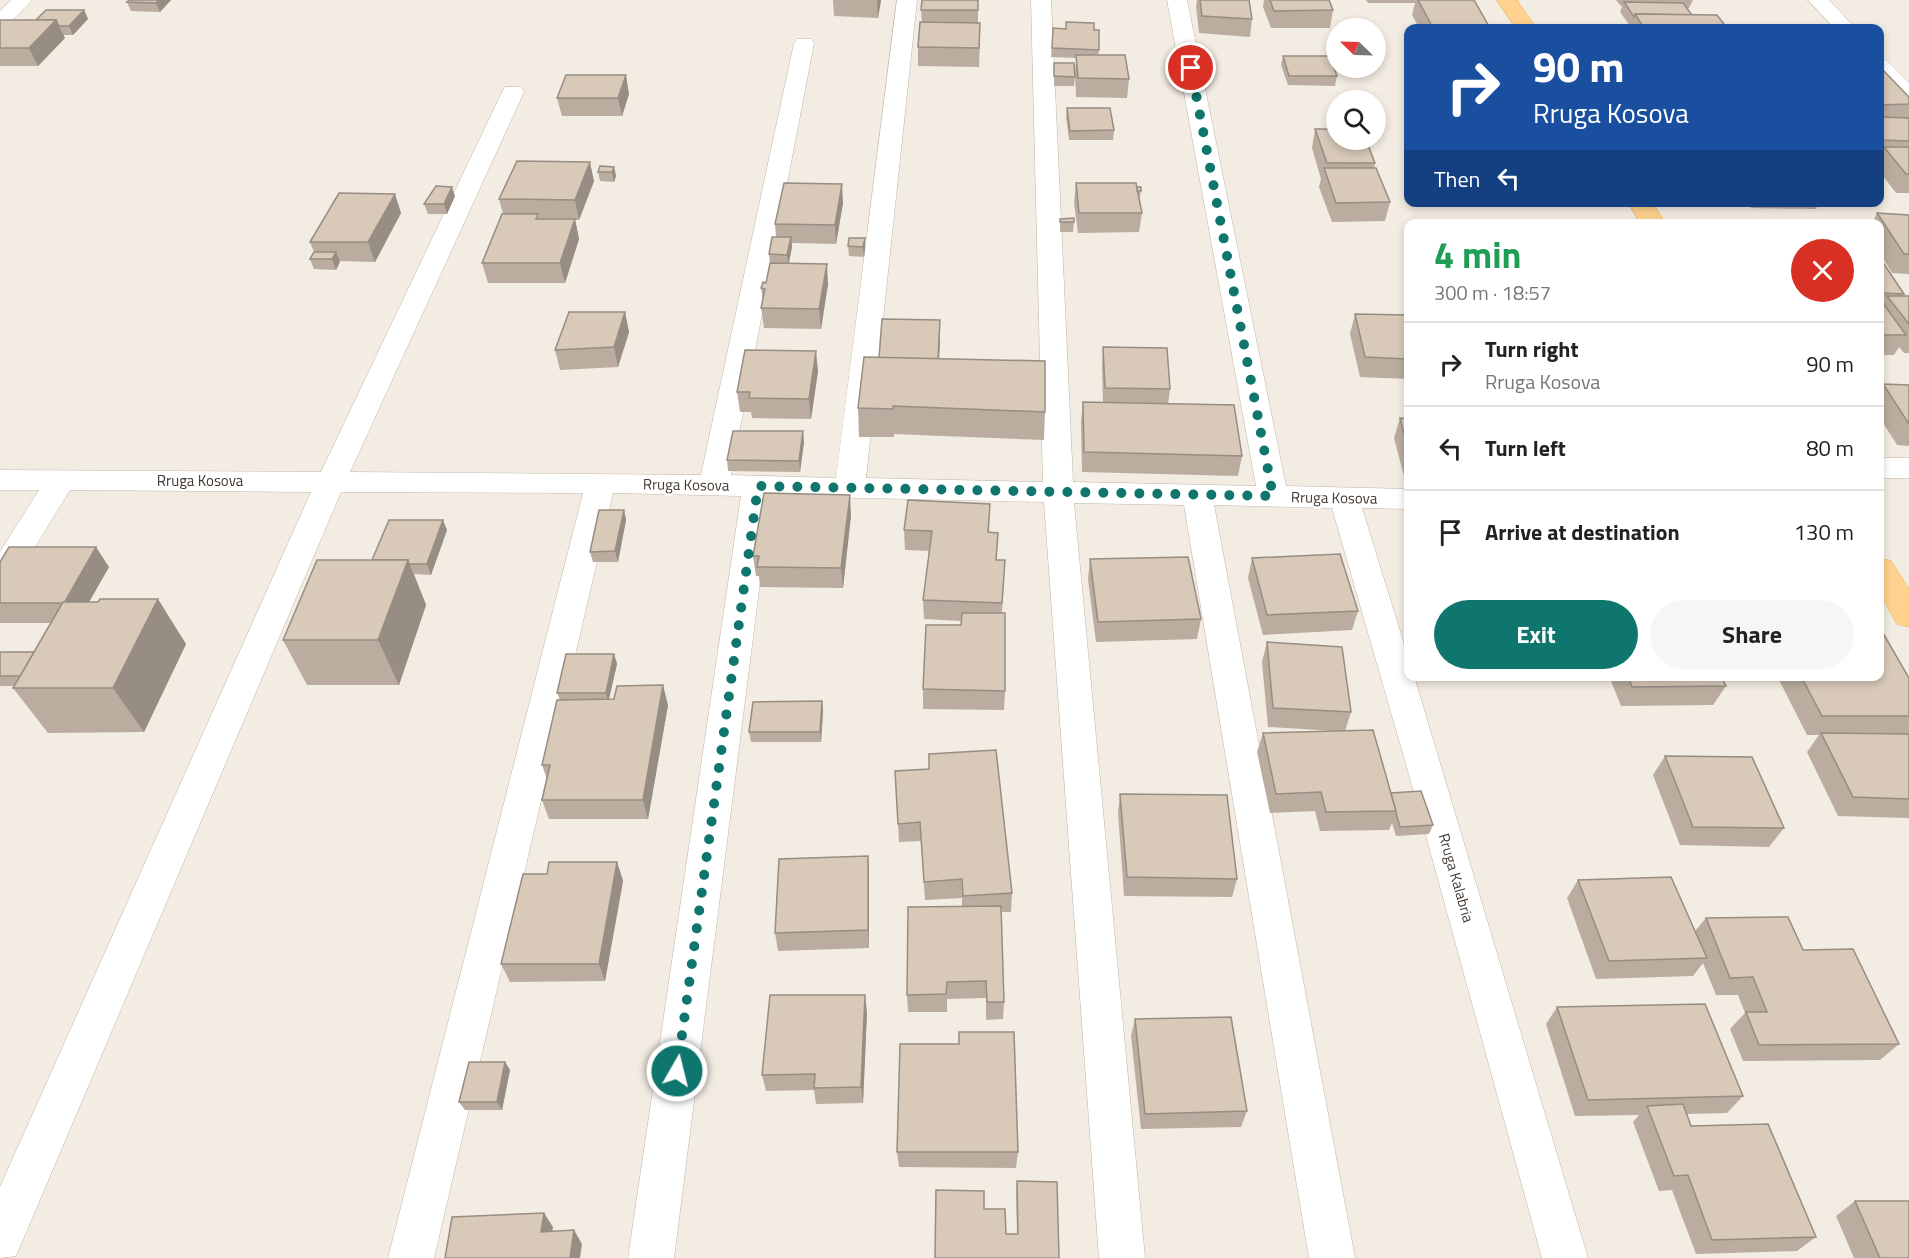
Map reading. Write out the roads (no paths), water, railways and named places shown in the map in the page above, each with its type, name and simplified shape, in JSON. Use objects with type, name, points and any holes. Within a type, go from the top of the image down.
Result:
[{"type":"main road","points":[[1507,0],[1523,24]]},
{"type":"main road","points":[[1884,575],[1909,615]]},
{"type":"street","points":[[0,22],[22,0]]},
{"type":"street","points":[[850,487],[907,0]]},
{"type":"street","points":[[1041,0],[1058,490],[1122,1258]]},
{"type":"street","points":[[1178,0],[1273,496]]},
{"type":"street","points":[[1818,0],[1841,24]]},
{"type":"street","points":[[714,486],[804,43]]},
{"type":"street","points":[[1884,69],[1909,96]]},
{"type":"street","points":[[0,1240],[331,482],[513,92]]},
{"type":"street","points":[[1884,468],[1909,468]]},
{"type":"street","name":"Rruga Kosova","points":[[0,480],[600,483],[1058,490],[1404,499]]},
{"type":"street","points":[[0,579],[61,480]]},
{"type":"street","points":[[411,1258],[600,483]]},
{"type":"street","points":[[651,1258],[758,486]]},
{"type":"street","points":[[1197,494],[1332,1258]]},
{"type":"street","name":"Rruga Kalabria","points":[[1344,498],[1432,792],[1565,1258]]}]
